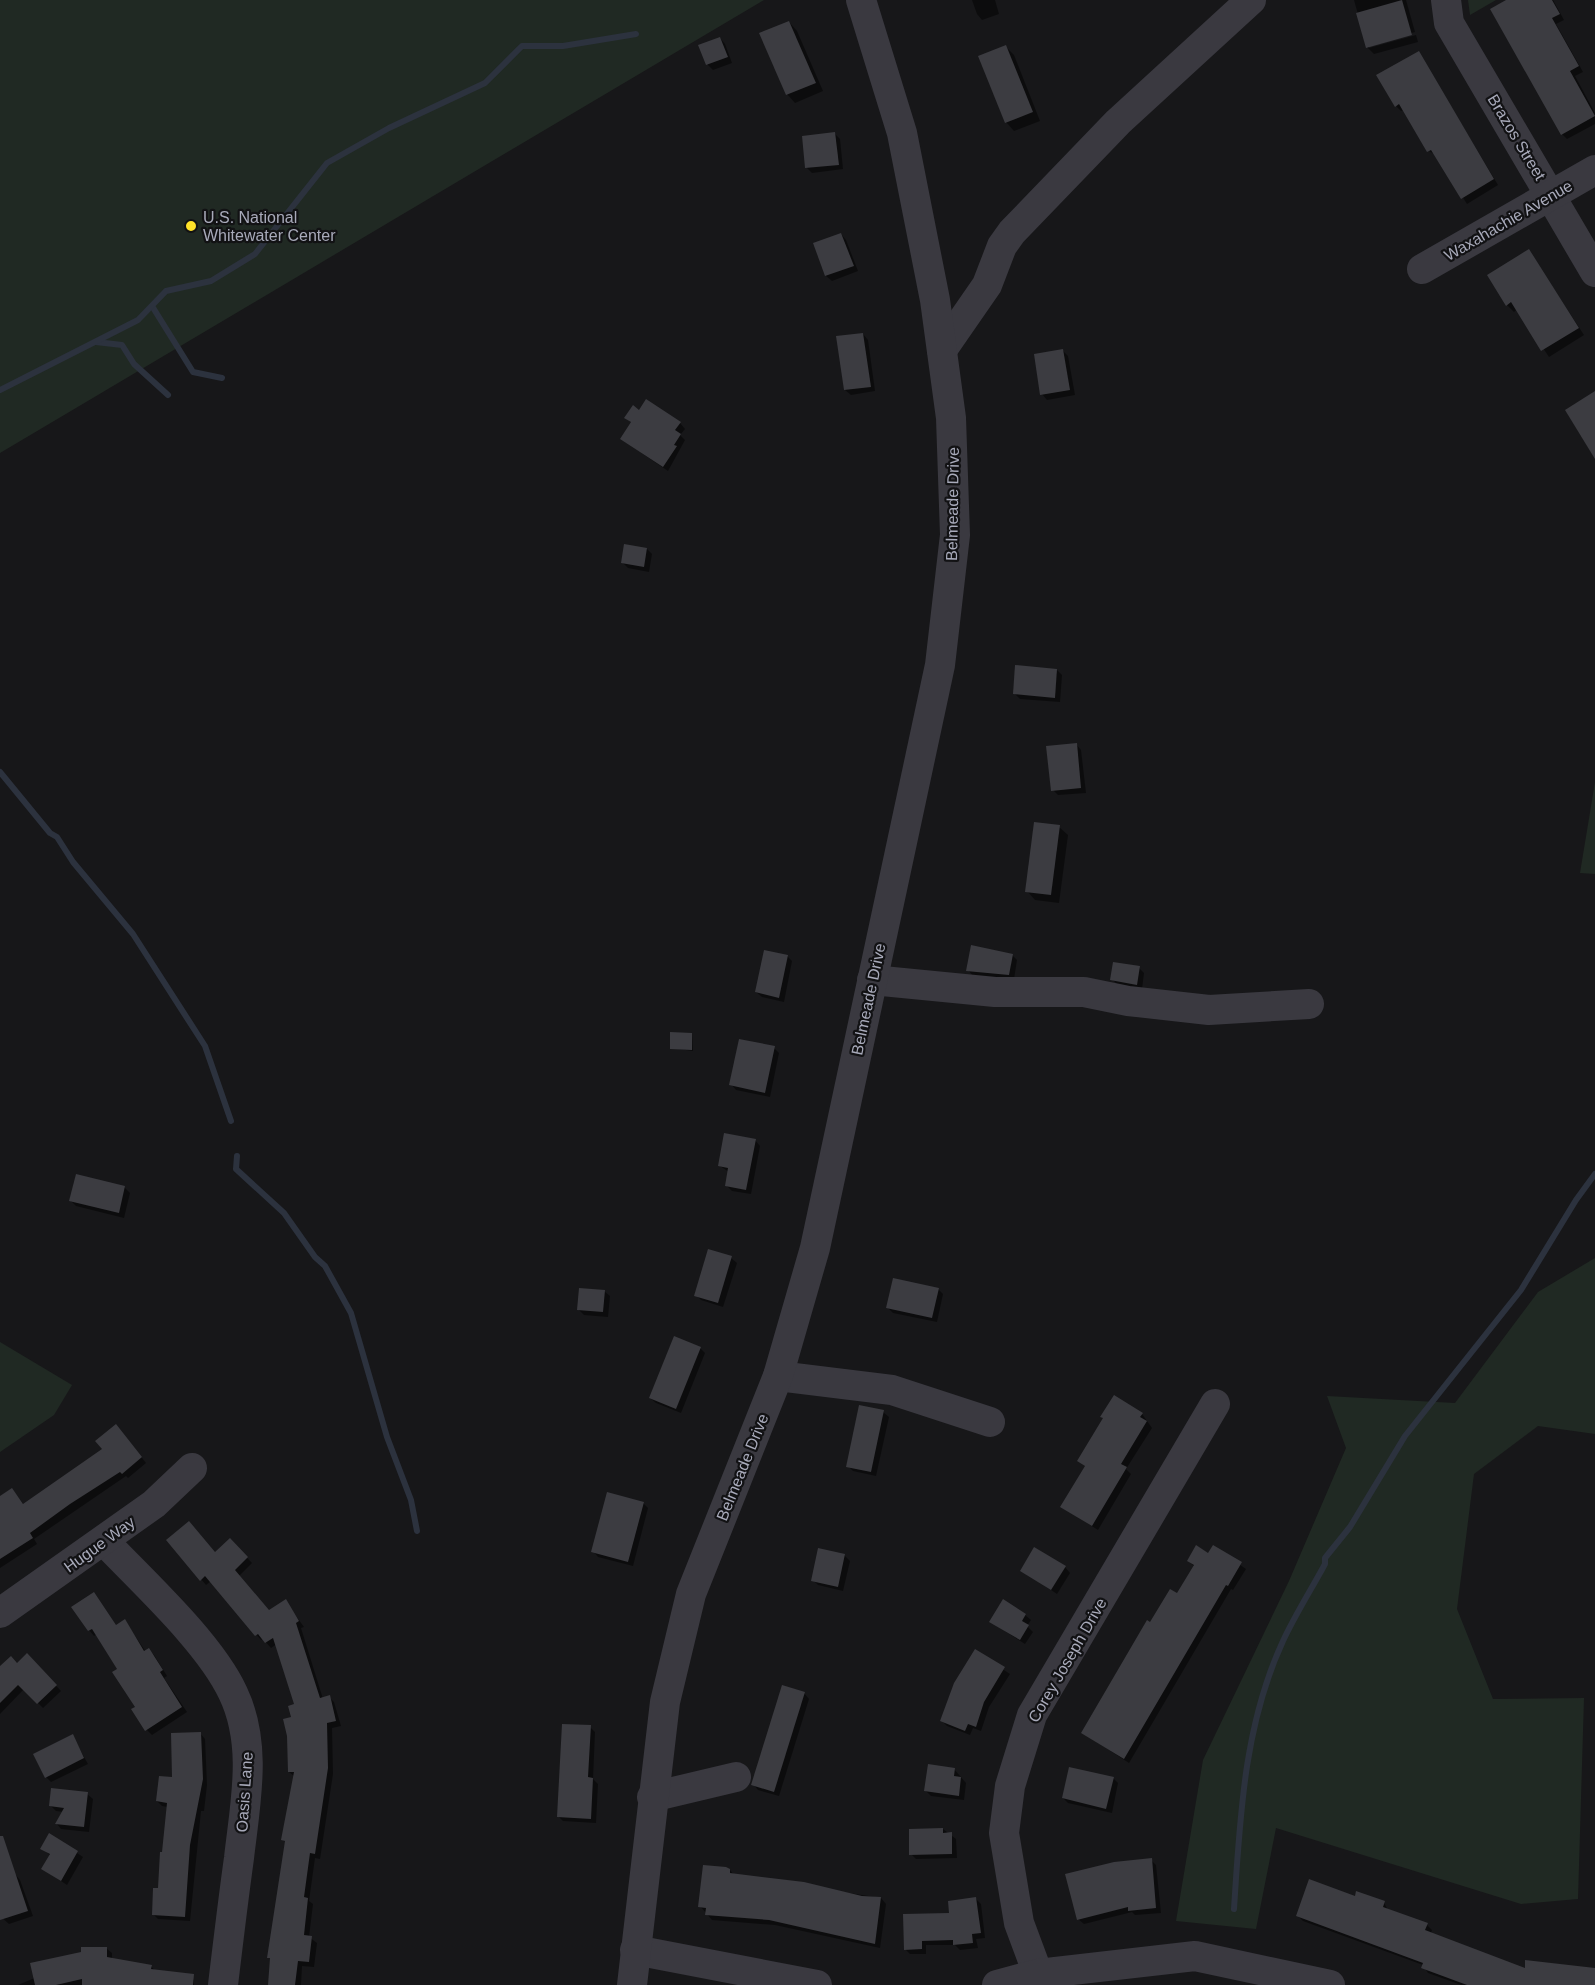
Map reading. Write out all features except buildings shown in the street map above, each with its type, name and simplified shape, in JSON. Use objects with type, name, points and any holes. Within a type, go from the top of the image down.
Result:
[{"type":"street","name":"Belmeade Drive","points":[[632,1985],[652,1797],[665,1702],[691,1594],[778,1376],[815,1248],[940,664],[954,535],[954,462],[942,350],[936,300],[902,133],[861,0]]},
{"type":"street","points":[[942,350],[987,285],[1002,246],[1012,232],[1118,122],[1251,0]]},
{"type":"street","name":"Brazos Street","points":[[1446,0],[1449,23],[1595,272]]},
{"type":"street","name":"Waxahachie Avenue","points":[[1422,269],[1595,170]]},
{"type":"street","points":[[873,980],[995,992],[1084,992],[1128,1001],[1209,1010],[1309,1004]]},
{"type":"street","points":[[778,1376],[892,1390],[990,1422]]},
{"type":"street","name":"Corey Joseph Drive","points":[[1038,1974],[1019,1923],[1004,1833],[1010,1786],[1032,1715],[1215,1404]]},
{"type":"street","name":"Hugue Way","points":[[0,1613],[163,1497],[192,1468]]},
{"type":"street","name":"Oasis Lane","points":[[104,1541],[214,1661],[233,1692],[244,1720],[248,1751],[246,1793],[223,1985]]},
{"type":"street","points":[[652,1797],[736,1777]]},
{"type":"street","points":[[635,1950],[818,1985]]},
{"type":"street","points":[[998,1985],[1038,1974],[1195,1956],[1330,1985]]},
{"type":"shaded area","name":"U.S. National Whitewater Center","points":[[0,0],[764,0],[0,453]]},
{"type":"shaded area","points":[[1468,0],[1496,0],[1470,15]]},
{"type":"shaded area","points":[[1595,782],[1595,874],[1580,873]]},
{"type":"shaded area","points":[[1595,1258],[1595,1434],[1538,1426],[1474,1474],[1457,1609],[1493,1699],[1584,1698],[1578,1899],[1521,1904],[1276,1828],[1256,1929],[1176,1921],[1203,1760],[1289,1581],[1346,1448],[1327,1396],[1455,1403],[1538,1292]]},
{"type":"shaded area","points":[[0,1342],[72,1385],[54,1415],[0,1452]]},
{"type":"waterway","points":[[0,390],[138,320],[166,291],[211,281],[255,254],[327,163],[389,128],[485,83],[522,46],[563,46],[636,34]]},
{"type":"waterway","points":[[152,306],[193,372],[222,378]]},
{"type":"waterway","points":[[96,342],[122,345],[134,364],[168,395]]},
{"type":"waterway","points":[[0,772],[50,833],[57,837],[73,862],[133,934],[205,1046],[231,1121]]},
{"type":"waterway","points":[[237,1156],[236,1169],[284,1213],[315,1257],[325,1266],[351,1313],[387,1437],[411,1500],[417,1531]]},
{"type":"waterway","points":[[1234,1909],[1242,1806],[1252,1738],[1270,1673],[1283,1641],[1325,1564],[1325,1558],[1350,1527],[1405,1436],[1521,1290],[1576,1200],[1595,1174]]},
{"type":"place","name":"U.S. National Whitewater Center","points":[[191,226]]}]
